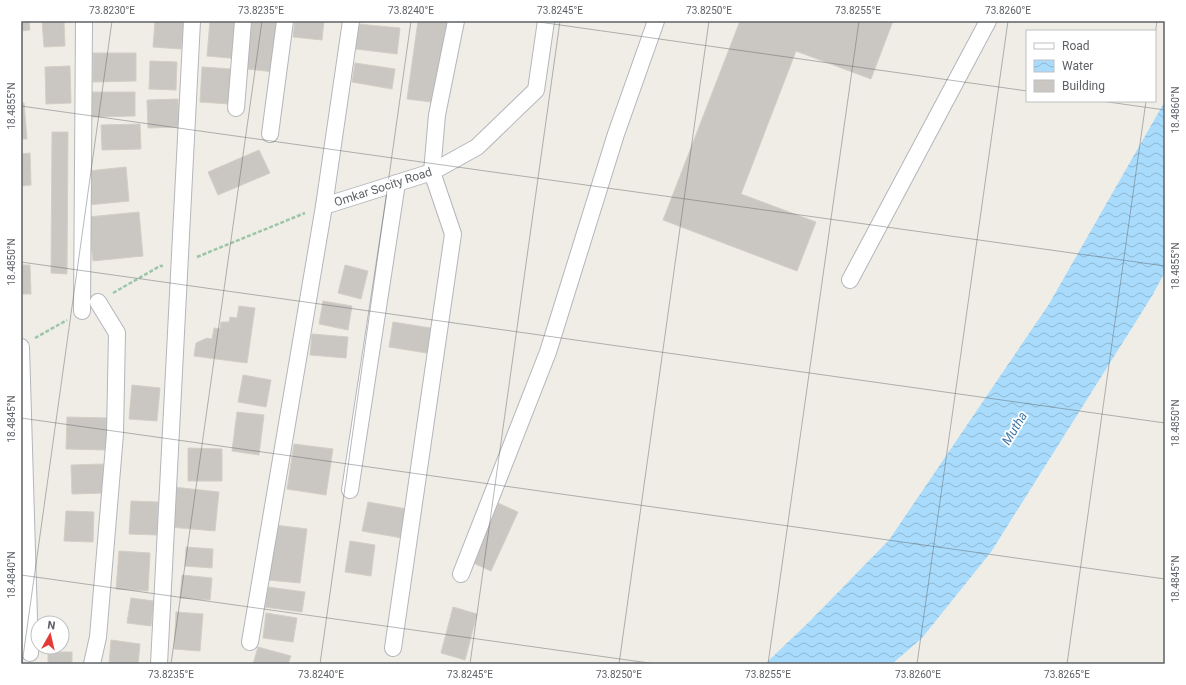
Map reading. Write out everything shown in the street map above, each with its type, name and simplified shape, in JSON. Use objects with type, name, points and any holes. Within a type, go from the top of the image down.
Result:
[{"type":"street","points":[[82,311],[84,21]]},
{"type":"street","points":[[159,664],[192,21]]},
{"type":"street","points":[[236,108],[243,21]]},
{"type":"street","points":[[270,134],[285,21]]},
{"type":"street","points":[[250,642],[324,206],[351,21]]},
{"type":"street","points":[[393,648],[453,234],[432,172],[437,115],[456,21]]},
{"type":"street","name":"Omkar Socity Road","points":[[324,206],[432,172],[477,147],[536,90],[546,21]]},
{"type":"street","points":[[461,574],[548,352],[616,134],[656,21]]},
{"type":"street","points":[[850,280],[988,21]]},
{"type":"street","points":[[350,490],[397,183]]},
{"type":"street","points":[[92,664],[98,636],[115,434],[118,333],[98,302]]},
{"type":"street","points":[[21,347],[30,653]]},
{"type":"water","name":"Mutha","points":[[1165,101],[1165,272],[1152,296],[991,552],[922,638],[892,664],[765,664],[810,621],[889,540],[1049,304]]},
{"type":"building","points":[[21,21],[29,21],[30,30],[21,31]]},
{"type":"building","points":[[42,21],[64,21],[65,46],[44,47]]},
{"type":"building","points":[[155,21],[184,21],[181,49],[153,47]]},
{"type":"building","points":[[210,21],[242,21],[240,59],[207,56]]},
{"type":"building","points":[[252,21],[280,21],[275,72],[247,69]]},
{"type":"building","points":[[295,21],[324,21],[322,40],[293,37]]},
{"type":"building","points":[[418,21],[451,21],[439,103],[407,99]]},
{"type":"building","points":[[740,21],[893,21],[871,79],[796,51],[741,194],[816,222],[797,271],[663,220]]},
{"type":"building","points":[[358,24],[400,28],[397,54],[356,49]]},
{"type":"building","points":[[93,53],[136,53],[136,81],[93,82]]},
{"type":"building","points":[[150,61],[177,62],[176,90],[149,89]]},
{"type":"building","points":[[355,63],[395,69],[392,89],[352,82]]},
{"type":"building","points":[[70,66],[71,103],[46,104],[45,67]]},
{"type":"building","points":[[202,67],[232,69],[229,104],[200,102]]},
{"type":"building","points":[[92,92],[135,92],[135,116],[92,117]]},
{"type":"building","points":[[178,99],[179,127],[148,128],[147,100]]},
{"type":"building","points":[[21,103],[24,103],[27,139],[21,139]]},
{"type":"building","points":[[140,124],[141,149],[102,150],[101,125]]},
{"type":"building","points":[[52,132],[68,132],[67,274],[51,273]]},
{"type":"building","points":[[259,150],[270,173],[218,195],[208,172]]},
{"type":"building","points":[[30,153],[31,185],[21,186],[21,154]]},
{"type":"building","points":[[126,167],[129,201],[88,205],[88,171]]},
{"type":"building","points":[[139,212],[143,256],[93,261],[88,217]]},
{"type":"building","points":[[21,265],[30,265],[31,294],[21,294]]},
{"type":"building","points":[[345,265],[368,271],[361,299],[338,293]]},
{"type":"building","points":[[323,301],[352,306],[348,330],[319,324]]},
{"type":"building","points":[[239,306],[255,308],[247,363],[194,356],[196,343],[207,338],[212,339],[214,328],[220,329],[221,322],[229,322],[230,317],[237,318]]},
{"type":"building","points":[[393,322],[437,329],[433,354],[389,347]]},
{"type":"building","points":[[312,334],[348,337],[346,358],[310,355]]},
{"type":"building","points":[[243,375],[271,380],[266,407],[238,402]]},
{"type":"building","points":[[132,385],[160,388],[157,421],[129,419]]},
{"type":"building","points":[[237,412],[264,415],[259,455],[232,451]]},
{"type":"building","points":[[67,417],[107,418],[106,450],[66,449]]},
{"type":"building","points":[[294,444],[333,449],[326,495],[287,489]]},
{"type":"building","points":[[188,448],[222,449],[222,481],[188,481]]},
{"type":"building","points":[[103,464],[104,493],[72,494],[71,465]]},
{"type":"building","points":[[173,487],[219,492],[215,531],[170,527]]},
{"type":"building","points":[[131,501],[158,502],[157,535],[129,534]]},
{"type":"building","points":[[368,502],[407,509],[402,538],[362,531]]},
{"type":"building","points":[[498,503],[518,512],[491,571],[471,562]]},
{"type":"building","points":[[66,511],[94,512],[93,542],[64,541]]},
{"type":"building","points":[[275,525],[307,529],[300,583],[268,580]]},
{"type":"building","points":[[350,541],[375,545],[371,576],[345,572]]},
{"type":"building","points":[[186,547],[213,549],[212,568],[185,566]]},
{"type":"building","points":[[119,551],[150,553],[148,591],[116,589]]},
{"type":"building","points":[[182,575],[212,578],[210,600],[180,598]]},
{"type":"building","points":[[268,587],[305,592],[302,612],[265,607]]},
{"type":"building","points":[[131,598],[154,601],[151,626],[127,623]]},
{"type":"building","points":[[453,607],[477,614],[465,660],[441,653]]},
{"type":"building","points":[[176,612],[203,614],[200,651],[174,649]]},
{"type":"building","points":[[266,613],[297,618],[293,642],[263,638]]},
{"type":"building","points":[[111,640],[140,644],[138,664],[109,664]]},
{"type":"building","points":[[258,647],[291,656],[288,664],[253,664]]},
{"type":"building","points":[[70,652],[72,652],[72,664],[48,664],[48,655],[70,655]]}]
